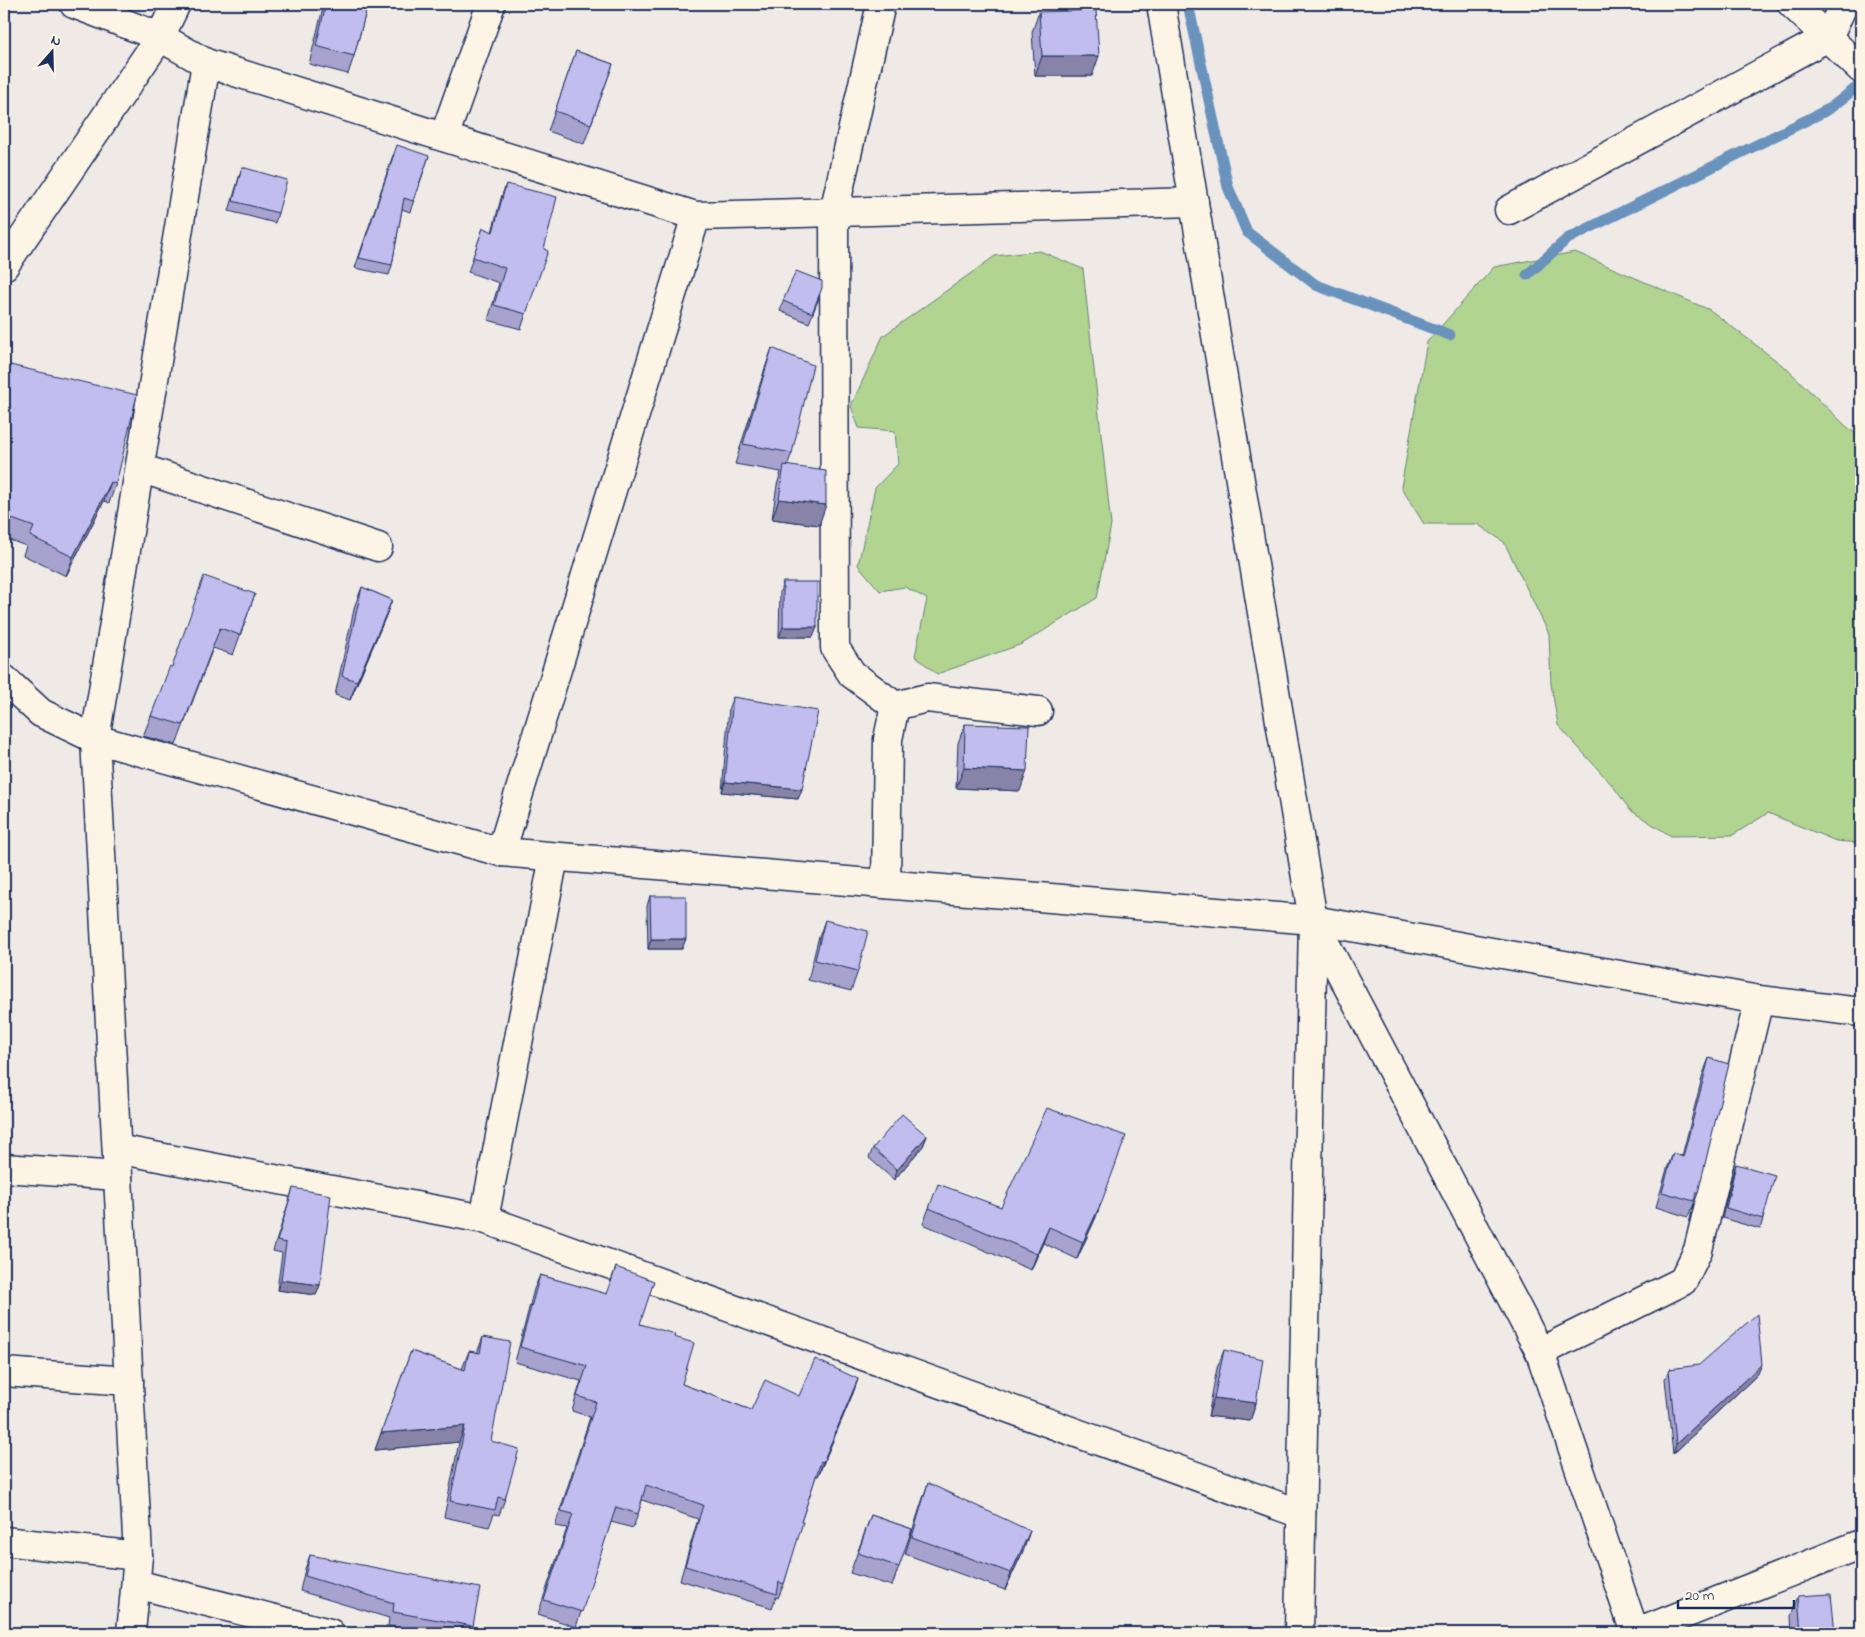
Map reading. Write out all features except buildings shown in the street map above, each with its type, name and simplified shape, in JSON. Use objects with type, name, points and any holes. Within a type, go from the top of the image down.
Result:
[{"type":"street","points":[[74,4],[160,37],[206,62],[696,216],[1194,202]]},
{"type":"street","points":[[4,266],[160,37],[176,4]]},
{"type":"street","points":[[444,137],[491,4]]},
{"type":"street","points":[[881,4],[834,212],[835,648],[852,674],[895,706]]},
{"type":"street","points":[[1161,4],[1313,920],[1299,1633]]},
{"type":"street","points":[[1792,4],[1861,69]]},
{"type":"street","points":[[1508,210],[1828,38],[1844,4]]},
{"type":"street","points":[[131,1633],[138,1556],[95,739],[206,62]]},
{"type":"street","points":[[501,852],[696,216]]},
{"type":"street","points":[[140,468],[378,547]]},
{"type":"street","points":[[4,680],[41,713],[95,739],[501,852],[1313,920],[1759,1000],[1861,1012]]},
{"type":"street","points":[[895,706],[927,698],[1038,711]]},
{"type":"street","points":[[886,884],[888,739],[895,706]]},
{"type":"street","points":[[484,1219],[554,857]]},
{"type":"street","points":[[1313,920],[1540,1352],[1636,1633],[1861,1544]]},
{"type":"street","points":[[1540,1352],[1683,1281],[1698,1250],[1759,1000]]},
{"type":"street","points":[[4,1168],[118,1162],[484,1219],[1301,1514]]},
{"type":"street","points":[[4,1372],[129,1381]]},
{"type":"street","points":[[4,1542],[138,1556]]},
{"type":"street","points":[[136,1584],[330,1633]]},
{"type":"green space","points":[[1040,251],[1083,269],[1111,525],[1097,598],[1022,644],[937,674],[915,656],[927,599],[905,587],[880,591],[858,565],[875,488],[898,464],[895,431],[859,428],[851,406],[883,336],[995,256]]},
{"type":"green space","points":[[1575,252],[1710,310],[1786,368],[1861,438],[1861,843],[1836,841],[1768,813],[1733,835],[1671,836],[1630,810],[1613,786],[1558,725],[1551,684],[1549,634],[1504,542],[1477,524],[1424,524],[1401,487],[1427,342],[1494,267]]},
{"type":"waterway","points":[[1188,4],[1228,187],[1247,232],[1316,285],[1450,335]]},
{"type":"waterway","points":[[1527,275],[1567,239],[1829,109],[1861,84]]}]
